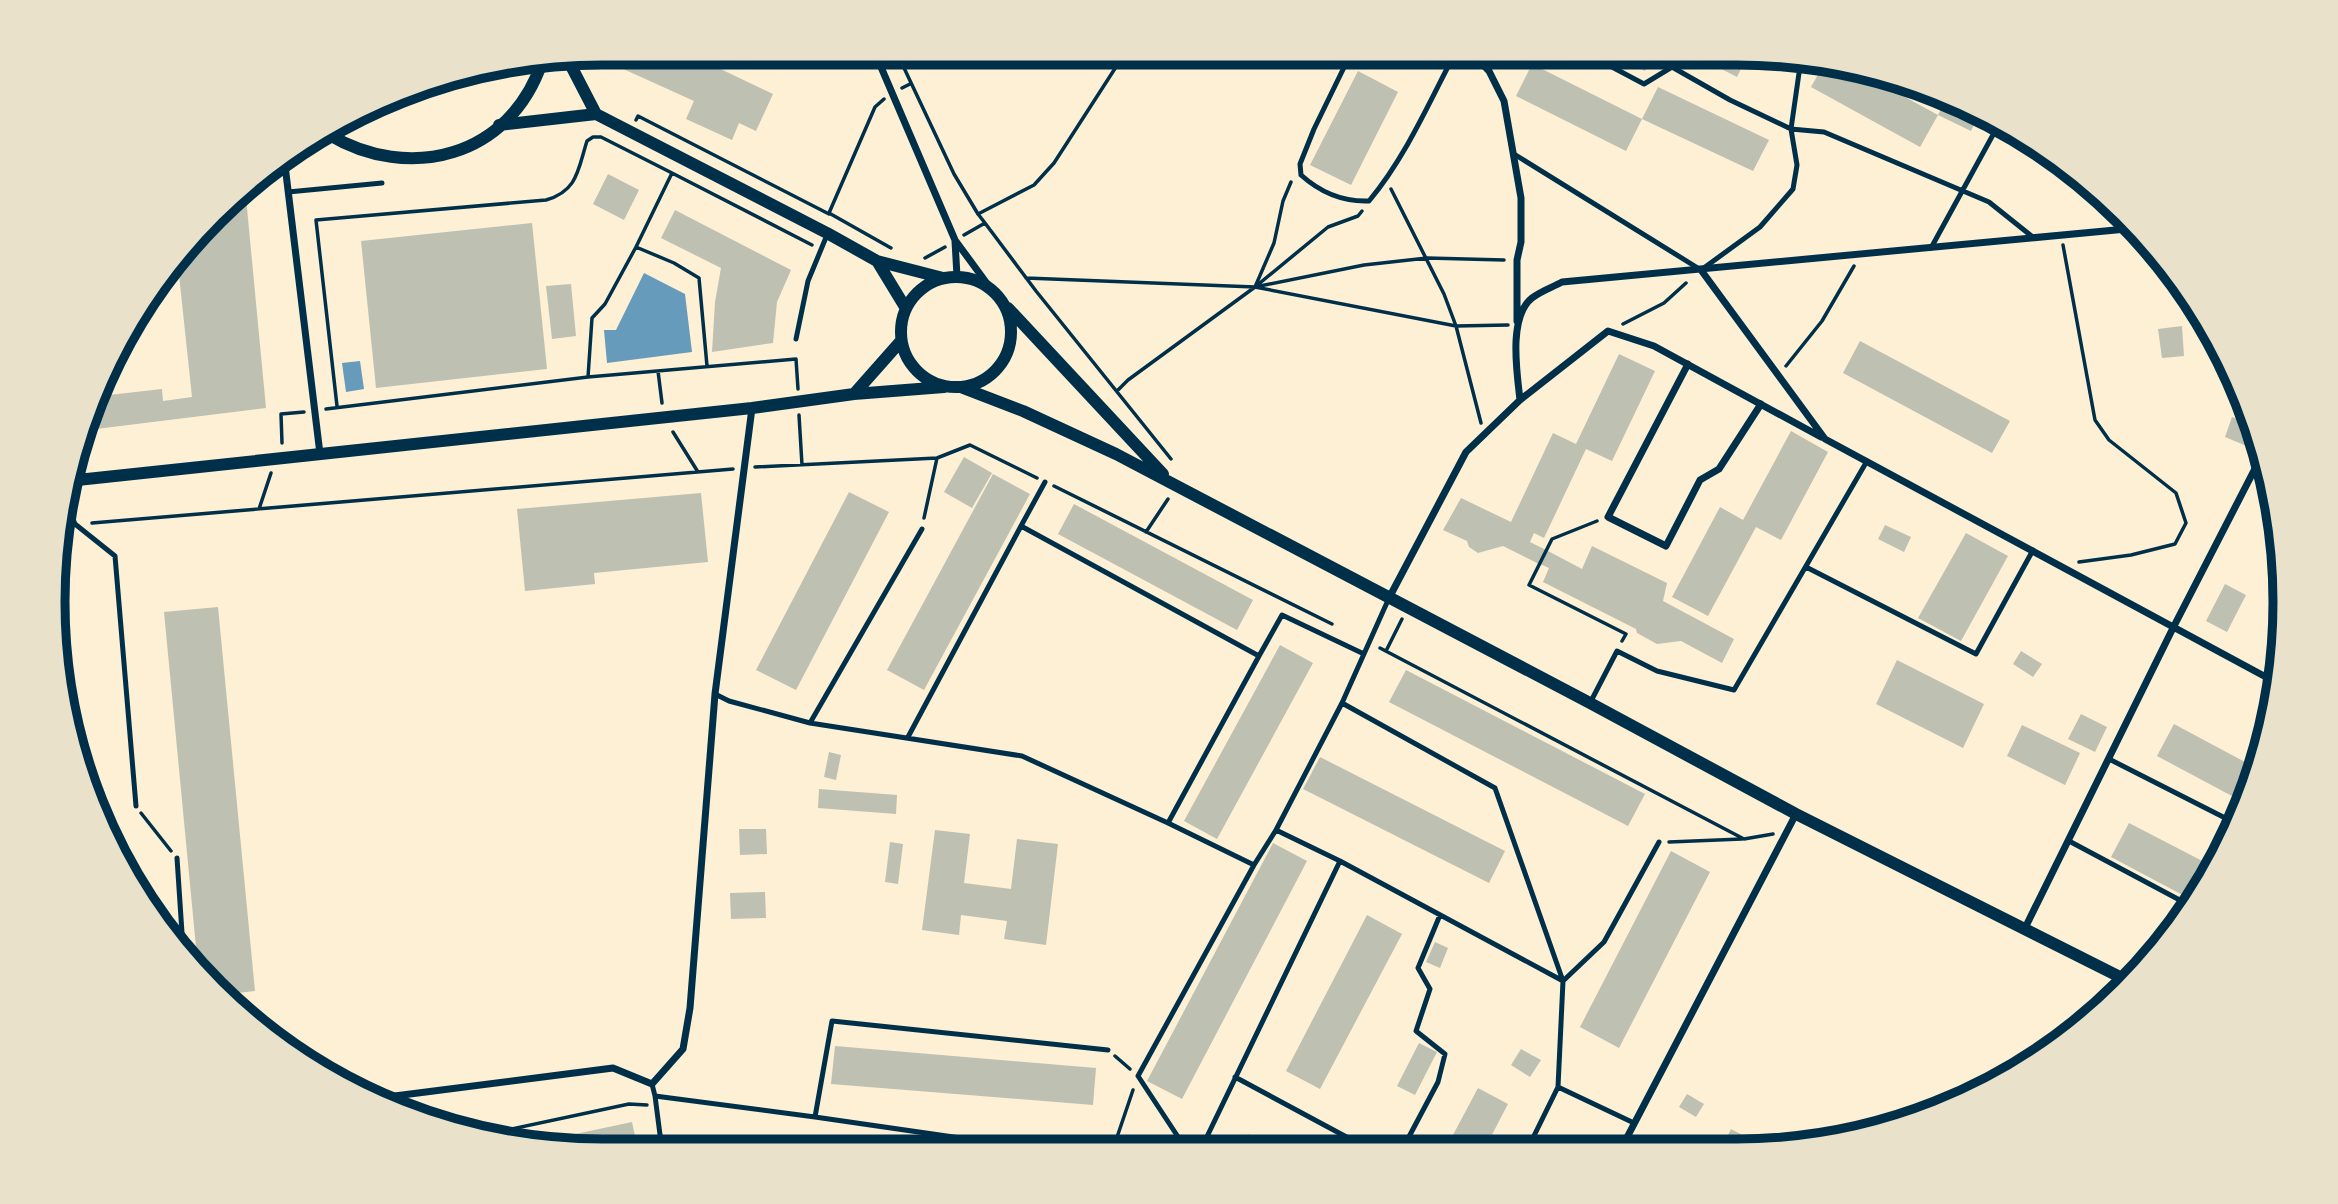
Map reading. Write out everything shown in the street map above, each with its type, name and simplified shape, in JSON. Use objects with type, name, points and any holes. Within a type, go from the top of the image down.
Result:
[{"type":"street","points":[[880,65],[955,240],[1002,302],[1170,482]]},
{"type":"street","points":[[1483,65],[1504,101],[1521,198],[1521,242],[1517,260],[1516,364],[1520,400]]},
{"type":"street","points":[[571,66],[596,114]]},
{"type":"street","points":[[333,137],[354,148],[381,157],[424,159],[466,148],[491,134],[521,102],[539,68]]},
{"type":"street","points":[[499,125],[596,114],[877,261],[943,278]]},
{"type":"street","points":[[286,168],[320,454]]},
{"type":"street","points":[[1517,325],[1530,299],[1562,282],[2123,229]]},
{"type":"street","points":[[955,240],[957,276]]},
{"type":"street","points":[[877,261],[905,307]]},
{"type":"street","points":[[1701,270],[1825,439]]},
{"type":"street","points":[[944,387],[917,373],[906,359],[900,342],[900,326],[905,307],[919,290],[943,278],[957,276],[977,280],[991,289]]},
{"type":"street","points":[[963,388],[983,381],[998,369],[1006,357],[1012,333],[1002,302]]},
{"type":"street","points":[[1389,598],[1466,452],[1520,400],[1608,331],[1654,346],[2268,678]]},
{"type":"street","points":[[854,394],[900,342]]},
{"type":"street","points":[[1688,364],[1608,517],[1666,546],[1700,480],[1719,470],[1761,404]]},
{"type":"street","points":[[79,480],[752,408],[854,394],[963,388],[1035,416],[1116,454],[1796,814],[2121,977]]},
{"type":"street","points":[[395,1097],[613,1068],[652,1084],[683,1049],[690,1008],[715,694],[752,408]]},
{"type":"street","points":[[2025,928],[2256,467]]},
{"type":"street","points":[[1626,1139],[1796,814]]},
{"type":"lane","points":[[1345,65],[1300,164],[1301,175],[1332,197],[1356,202],[1369,201],[1386,178],[1448,65]]},
{"type":"lane","points":[[1608,65],[1644,84],[1672,67],[1730,100],[1791,129],[1824,132],[1989,202],[2034,238]]},
{"type":"lane","points":[[1512,152],[1701,270],[1760,227],[1793,189],[1797,165],[1791,129],[1800,68]]},
{"type":"lane","points":[[1931,248],[1995,131]]},
{"type":"lane","points":[[288,192],[382,183]]},
{"type":"lane","points":[[796,338],[808,281],[827,233]]},
{"type":"lane","points":[[1590,703],[1617,650],[1657,671],[1734,690],[1867,461]]},
{"type":"lane","points":[[908,737],[1045,482]]},
{"type":"lane","points":[[72,516],[75,524],[115,556],[136,806]]},
{"type":"lane","points":[[1021,526],[1259,656]]},
{"type":"lane","points":[[810,723],[922,529]]},
{"type":"lane","points":[[1806,567],[1976,654],[2033,550]]},
{"type":"lane","points":[[1179,1139],[1138,1076],[1276,830],[1342,703],[1389,598]]},
{"type":"lane","points":[[1168,822],[1282,615],[1364,654]]},
{"type":"lane","points":[[715,694],[729,701],[810,723],[1022,756],[1168,822],[1254,865]]},
{"type":"lane","points":[[1342,703],[1496,788],[1563,981],[1558,1087],[1532,1139]]},
{"type":"lane","points":[[2109,759],[2227,819]]},
{"type":"lane","points":[[1276,830],[1563,981]]},
{"type":"lane","points":[[2068,841],[2182,901]]},
{"type":"lane","points":[[1563,981],[1604,942],[1659,842]]},
{"type":"lane","points":[[177,858],[182,937]]},
{"type":"lane","points":[[1206,1139],[1340,862]]},
{"type":"lane","points":[[1408,1139],[1438,1082],[1446,1054],[1416,1031],[1430,989],[1418,968],[1440,915]]},
{"type":"lane","points":[[815,1116],[832,1021],[1108,1050]]},
{"type":"lane","points":[[1235,1077],[1350,1139]]},
{"type":"lane","points":[[652,1084],[660,1139]]},
{"type":"lane","points":[[1558,1087],[1633,1123]]},
{"type":"lane","points":[[655,1096],[969,1139]]},
{"type":"path","points":[[902,65],[954,174],[978,214],[1036,291]]},
{"type":"path","points":[[978,214],[1034,185],[1054,163],[1117,65]]},
{"type":"path","points":[[898,252],[829,213],[876,107],[892,92],[910,84]]},
{"type":"path","points":[[337,407],[316,220],[557,197],[573,185],[587,141],[593,137],[601,137],[821,250]]},
{"type":"path","points":[[1255,287],[1273,243],[1283,201],[1300,164]]},
{"type":"path","points":[[588,377],[592,318],[605,304],[672,173]]},
{"type":"path","points":[[1386,178],[1444,293],[1456,326],[1484,435]]},
{"type":"path","points":[[1117,391],[1128,380],[1255,287],[1328,227],[1358,216],[1369,201]]},
{"type":"path","points":[[917,257],[927,259],[985,223]]},
{"type":"path","points":[[2060,564],[2130,555],[2175,544],[2186,523],[2176,494],[2109,440],[2095,420],[2061,235]]},
{"type":"path","points":[[636,247],[674,263],[699,278],[706,366]]},
{"type":"path","points":[[1779,376],[1822,321],[1861,255]]},
{"type":"path","points":[[1255,287],[1364,265],[1427,258],[1517,260]]},
{"type":"path","points":[[1608,331],[1664,303],[1701,270]]},
{"type":"path","points":[[1026,278],[1255,287],[1456,326],[1517,325]]},
{"type":"path","points":[[259,509],[284,436],[281,414],[588,377],[706,366],[796,359],[802,465]]},
{"type":"path","points":[[75,524],[745,468],[937,458],[922,529]]},
{"type":"path","points":[[1608,517],[1552,539],[1528,586],[1626,634],[1617,650]]},
{"type":"path","points":[[1386,651],[1408,608]]},
{"type":"path","points":[[136,806],[177,858]]},
{"type":"path","points":[[1659,842],[1744,839]]},
{"type":"path","points":[[1108,1050],[1138,1076],[1116,1139]]},
{"type":"path","points":[[505,1130],[629,1104],[656,1106]]},
{"type":"water","points":[[644,273],[685,294],[692,352],[607,363],[604,330],[616,330]]},
{"type":"water","points":[[360,361],[364,389],[346,392],[342,363]]},
{"type":"building","points":[[614,65],[712,65],[773,94],[756,131],[739,123],[732,140],[686,119],[694,101]]},
{"type":"building","points":[[1532,65],[1534,65],[1642,119],[1626,151],[1516,96]]},
{"type":"building","points":[[1631,65],[1648,65],[1645,71]]},
{"type":"building","points":[[1714,65],[1743,65],[1737,77]]},
{"type":"building","points":[[1358,71],[1398,92],[1351,185],[1310,165]]},
{"type":"building","points":[[1820,71],[1841,75],[1884,86],[1938,115],[1920,147],[1811,87]]},
{"type":"building","points":[[1658,87],[1769,140],[1753,171],[1642,119]]},
{"type":"building","points":[[1942,106],[1976,121],[1971,131],[1938,115]]},
{"type":"building","points":[[608,174],[639,190],[624,220],[593,204]]},
{"type":"building","points":[[246,200],[266,408],[93,429],[106,395],[162,389],[163,401],[192,397],[179,272],[222,222]]},
{"type":"building","points":[[675,210],[791,270],[777,302],[773,343],[712,352],[715,302],[721,268],[661,238]]},
{"type":"building","points":[[532,223],[547,369],[376,388],[361,241]]},
{"type":"building","points":[[571,284],[576,336],[552,339],[546,286]]},
{"type":"building","points":[[2182,326],[2184,356],[2162,358],[2158,329]]},
{"type":"building","points":[[1860,341],[2010,421],[1992,453],[1843,373]]},
{"type":"building","points":[[1619,354],[1655,371],[1612,461],[1586,449],[1544,538],[1534,533],[1530,542],[1546,550],[1539,564],[1503,546],[1478,553],[1469,547],[1467,541],[1443,530],[1461,498],[1511,522],[1553,433],[1576,444]]},
{"type":"building","points":[[2232,417],[2242,421],[2249,447],[2225,437]]},
{"type":"building","points":[[1791,431],[1828,452],[1781,540],[1756,527],[1708,616],[1672,597],[1720,507],[1743,520]]},
{"type":"building","points":[[964,457],[992,473],[972,508],[944,492]]},
{"type":"building","points":[[993,474],[1030,494],[924,690],[887,670]]},
{"type":"building","points":[[849,492],[889,512],[796,690],[756,670]]},
{"type":"building","points":[[701,493],[708,562],[594,573],[595,584],[525,591],[517,509]]},
{"type":"building","points":[[1074,504],[1253,600],[1237,630],[1058,534]]},
{"type":"building","points":[[1885,525],[1911,537],[1904,552],[1878,539]]},
{"type":"building","points":[[1966,533],[2008,556],[1961,641],[1918,618]]},
{"type":"building","points":[[1592,546],[1667,583],[1663,601],[1734,639],[1722,663],[1681,641],[1657,644],[1637,633],[1636,629],[1543,582],[1549,568],[1540,564],[1548,551],[1582,569]]},
{"type":"building","points":[[2225,584],[2246,595],[2227,632],[2206,621]]},
{"type":"building","points":[[218,607],[255,991],[234,993],[197,954],[164,612]]},
{"type":"building","points":[[1280,645],[1313,663],[1217,839],[1184,821]]},
{"type":"building","points":[[2021,651],[2042,664],[2033,677],[2013,664]]},
{"type":"building","points":[[1897,660],[1984,704],[1963,748],[1876,704]]},
{"type":"building","points":[[1406,670],[1645,794],[1628,826],[1389,702]]},
{"type":"building","points":[[2081,714],[2107,727],[2095,752],[2068,739]]},
{"type":"building","points":[[2174,724],[2248,764],[2236,798],[2157,756]]},
{"type":"building","points":[[2022,725],[2080,753],[2065,785],[2007,756]]},
{"type":"building","points":[[829,752],[841,755],[836,780],[824,777]]},
{"type":"building","points":[[1320,757],[1505,851],[1489,883],[1303,789]]},
{"type":"building","points":[[819,789],[897,795],[896,814],[818,808]]},
{"type":"building","points":[[2129,823],[2206,863],[2185,896],[2111,857]]},
{"type":"building","points":[[739,829],[766,829],[767,854],[740,855]]},
{"type":"building","points":[[935,830],[970,834],[964,883],[1011,889],[1017,839],[1058,844],[1046,945],[1004,939],[1007,921],[961,915],[959,935],[922,930]]},
{"type":"building","points":[[890,842],[903,844],[898,884],[885,882]]},
{"type":"building","points":[[1273,843],[1307,861],[1182,1099],[1147,1081]]},
{"type":"building","points":[[1671,851],[1710,872],[1619,1048],[1580,1027]]},
{"type":"building","points":[[765,892],[766,918],[731,919],[730,893]]},
{"type":"building","points":[[1367,915],[1402,934],[1320,1089],[1286,1071]]},
{"type":"building","points":[[1435,942],[1448,948],[1440,968],[1426,962]]},
{"type":"building","points":[[1419,1043],[1437,1052],[1415,1095],[1397,1086]]},
{"type":"building","points":[[835,1046],[1096,1068],[1093,1105],[831,1084]]},
{"type":"building","points":[[1521,1049],[1541,1060],[1530,1077],[1511,1065]]},
{"type":"building","points":[[1478,1088],[1508,1104],[1490,1139],[1451,1139]]},
{"type":"building","points":[[1687,1094],[1704,1104],[1696,1117],[1679,1107]]},
{"type":"building","points":[[632,1122],[636,1139],[602,1139],[559,1137]]},
{"type":"building","points":[[1731,1129],[1749,1139],[1736,1139],[1726,1139]]},
{"type":"building","points":[[1248,1134],[1258,1139],[1245,1139]]}]
